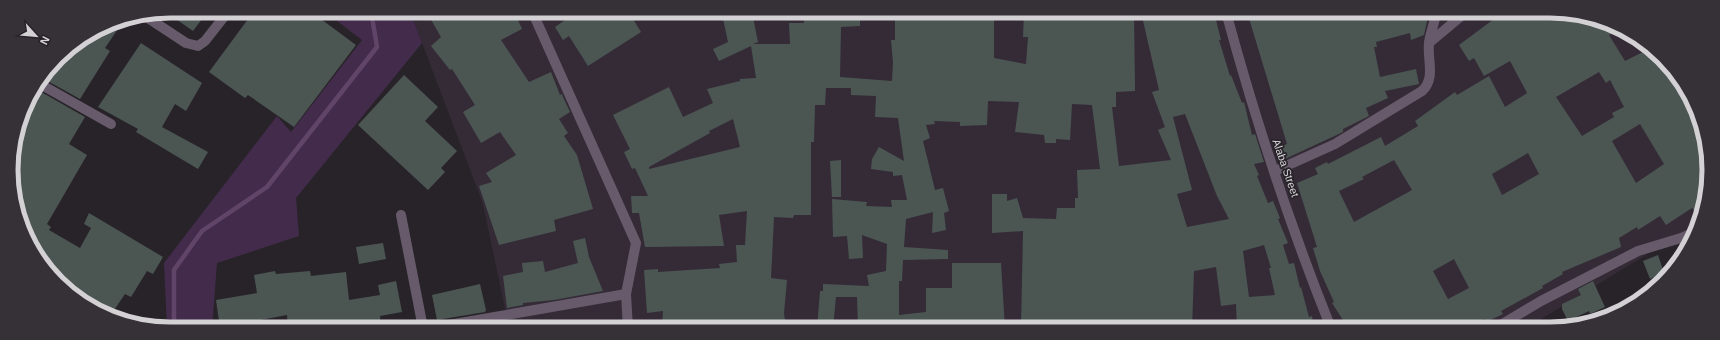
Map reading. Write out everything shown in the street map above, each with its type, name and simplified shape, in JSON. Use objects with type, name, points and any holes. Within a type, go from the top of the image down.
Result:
[{"type":"street","points":[[150,19],[186,43],[198,46],[205,41],[223,18]]},
{"type":"street","points":[[535,18],[636,243],[626,294],[628,322]]},
{"type":"street","name":"Alaba Street","points":[[1228,18],[1275,171],[1329,322]]},
{"type":"street","points":[[1275,171],[1335,144],[1428,86],[1430,78],[1429,44],[1435,18]]},
{"type":"street","points":[[1429,44],[1459,18]]},
{"type":"street","points":[[44,86],[111,124]]},
{"type":"street","points":[[401,215],[422,322]]},
{"type":"street","points":[[1506,322],[1541,301],[1638,251],[1687,236]]},
{"type":"street","points":[[465,322],[626,294]]},
{"type":"shaded area","points":[[333,18],[413,18],[422,43],[296,198],[299,236],[217,263],[212,322],[167,322],[164,263],[277,116],[291,132],[362,40]]},
{"type":"shaded area","points":[[413,18],[1570,19],[1599,26],[1626,38],[1643,49],[1671,77],[1682,94],[1694,121],[1702,160],[1701,190],[1694,219],[1688,232],[1649,253],[1536,322],[508,322],[483,204]]},
{"type":"building","points":[[175,18],[203,18],[193,31]]},
{"type":"building","points":[[249,18],[319,18],[356,45],[294,127],[248,95],[245,98],[209,72]]},
{"type":"building","points":[[430,18],[517,18],[522,29],[501,40],[529,82],[551,72],[560,95],[562,94],[570,112],[559,119],[568,133],[564,136],[577,155],[593,209],[554,220],[556,231],[499,245],[479,186],[492,182],[486,173],[516,155],[500,132],[481,143],[463,112],[475,105],[452,69],[450,70],[431,46],[441,37]]},
{"type":"building","points":[[568,18],[632,18],[641,32],[588,66],[569,36],[563,40],[555,27]]},
{"type":"building","points":[[723,18],[753,18],[758,42],[753,44],[790,44],[789,23],[804,23],[804,18],[860,18],[860,26],[841,27],[840,77],[892,81],[893,62],[891,40],[895,40],[895,18],[994,18],[994,58],[1026,64],[1028,37],[1023,37],[1024,18],[1101,20],[1101,18],[1134,18],[1135,91],[1116,92],[1116,107],[1112,107],[1119,166],[1171,160],[1158,130],[1165,127],[1152,92],[1159,90],[1142,18],[1216,18],[1221,40],[1219,40],[1230,76],[1231,75],[1242,103],[1244,102],[1252,135],[1255,134],[1264,162],[1254,164],[1259,175],[1257,176],[1268,203],[1273,201],[1280,218],[1278,219],[1288,243],[1283,245],[1289,264],[1294,263],[1309,317],[1312,316],[1313,322],[1237,322],[1236,304],[1221,306],[1216,267],[1194,271],[1192,322],[1021,322],[1023,231],[992,233],[992,194],[1007,194],[1007,201],[1017,198],[1023,218],[1056,219],[1057,208],[1075,208],[1075,198],[1078,198],[1077,170],[1100,169],[1092,105],[1072,104],[1070,140],[1056,139],[1056,143],[1045,143],[1044,135],[1015,132],[1019,102],[988,101],[987,125],[960,126],[960,122],[934,121],[935,124],[926,125],[930,138],[923,141],[935,190],[943,188],[949,211],[944,213],[946,230],[932,233],[933,212],[906,219],[904,247],[948,250],[948,259],[903,260],[902,281],[899,281],[899,315],[926,312],[926,288],[952,288],[952,263],[1001,263],[1005,322],[953,320],[953,322],[858,322],[857,297],[836,297],[834,322],[817,322],[820,291],[823,291],[823,284],[869,286],[867,275],[886,271],[887,244],[862,235],[863,258],[849,259],[847,236],[833,237],[832,199],[867,202],[866,206],[892,207],[891,200],[907,200],[902,175],[893,176],[893,172],[871,169],[872,159],[879,147],[904,161],[898,118],[875,117],[876,96],[851,95],[851,88],[826,88],[825,105],[815,105],[814,142],[811,142],[811,215],[794,215],[793,218],[774,217],[771,278],[787,280],[784,313],[785,322],[662,322],[663,311],[647,313],[644,270],[658,269],[658,272],[720,268],[719,264],[737,262],[736,245],[745,245],[747,211],[719,215],[724,246],[645,247],[639,213],[632,213],[631,196],[648,196],[635,168],[632,169],[624,152],[630,149],[613,115],[669,87],[683,117],[713,103],[707,89],[740,81],[740,79],[756,78],[751,46],[719,61],[713,49],[728,42]],"holes":[[[1185,114],[1217,196],[1229,219],[1187,227],[1177,194],[1192,190],[1173,117]],[[733,119],[740,147],[649,169],[649,167],[710,133],[709,131]],[[1264,245],[1271,268],[1269,268],[1275,295],[1249,297],[1243,251]]]},
{"type":"building","points":[[1249,18],[1428,18],[1424,35],[1411,40],[1410,33],[1376,42],[1377,47],[1374,47],[1380,77],[1416,69],[1419,84],[1385,91],[1388,98],[1366,108],[1369,116],[1343,129],[1343,132],[1285,159],[1280,147],[1287,144]]},
{"type":"building","points":[[1495,18],[1560,18],[1589,23],[1614,32],[1609,35],[1625,61],[1645,51],[1668,74],[1685,100],[1694,121],[1702,160],[1701,190],[1696,212],[1692,208],[1666,225],[1660,216],[1638,230],[1637,227],[1619,238],[1621,247],[1562,272],[1563,274],[1542,286],[1543,288],[1501,311],[1503,314],[1486,322],[1484,319],[1478,322],[1344,322],[1332,303],[1334,302],[1320,271],[1313,248],[1317,247],[1297,183],[1318,174],[1315,168],[1327,162],[1328,164],[1381,137],[1385,146],[1418,126],[1415,121],[1455,92],[1457,95],[1489,76],[1505,107],[1527,93],[1510,61],[1484,76],[1474,58],[1469,61],[1459,45]],"holes":[[[1599,72],[1606,83],[1610,80],[1624,107],[1612,113],[1614,117],[1582,136],[1556,97]],[[1640,124],[1664,164],[1636,183],[1612,141]],[[1528,153],[1539,174],[1502,195],[1492,174]],[[1394,160],[1412,190],[1354,222],[1339,191],[1364,179],[1362,177]],[[1454,259],[1469,288],[1448,299],[1433,271]]]},
{"type":"building","points":[[119,27],[105,48],[110,51],[80,99],[47,81],[77,49],[94,38]]},
{"type":"building","points":[[141,43],[202,83],[186,111],[175,104],[162,127],[208,152],[198,169],[136,132],[138,129],[98,107]]},
{"type":"building","points":[[404,75],[438,107],[425,121],[457,151],[441,168],[445,172],[428,190],[358,125]]},
{"type":"building","points":[[40,91],[85,117],[69,144],[87,155],[47,224],[51,227],[49,230],[80,248],[91,228],[84,224],[89,213],[163,257],[153,274],[147,271],[131,297],[125,294],[114,311],[94,302],[77,291],[49,263],[37,243],[23,209],[19,190],[18,160],[26,121]]},
{"type":"building","points":[[841,160],[841,197],[832,197],[830,161]]},
{"type":"building","points":[[585,238],[589,257],[603,291],[554,300],[523,303],[523,305],[507,308],[503,276],[523,272],[522,263],[543,261],[545,272],[578,263],[573,241]]},
{"type":"building","points":[[383,243],[386,259],[359,264],[356,247]]},
{"type":"building","points":[[1658,255],[1663,271],[1659,275],[1650,279],[1643,261]]},
{"type":"building","points":[[275,271],[276,274],[310,271],[311,276],[346,272],[349,300],[380,295],[378,285],[396,281],[402,312],[380,316],[380,322],[288,322],[287,315],[249,322],[219,322],[216,300],[257,293],[254,275]]},
{"type":"building","points":[[1593,281],[1605,307],[1590,314],[1589,311],[1568,321],[1562,309],[1562,304],[1581,295],[1578,289]]},
{"type":"building","points":[[480,284],[486,310],[485,312],[437,320],[432,295]]},
{"type":"waterway","points":[[174,322],[174,270],[202,231],[267,187],[377,47],[372,18]]}]
